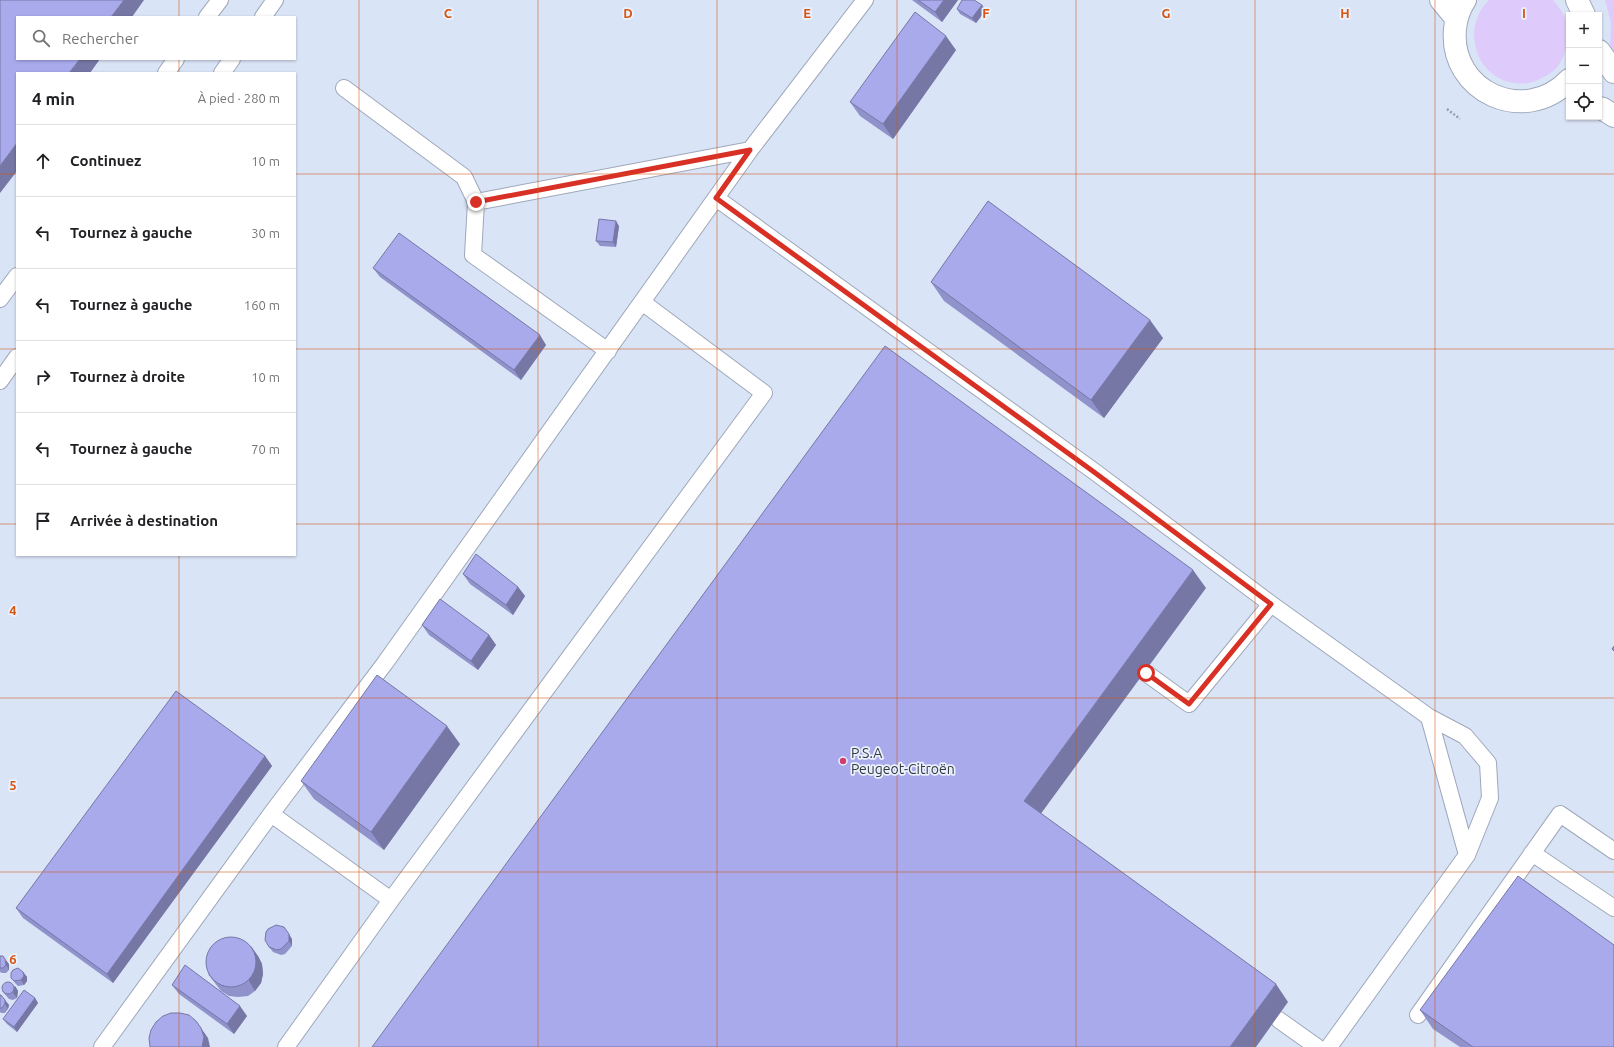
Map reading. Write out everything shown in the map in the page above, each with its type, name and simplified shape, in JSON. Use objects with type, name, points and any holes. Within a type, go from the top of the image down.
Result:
[{"type":"street","points":[[1441,0],[1461,9],[1454,39],[1458,58],[1465,73],[1476,85],[1489,94],[1504,100],[1524,102],[1544,98],[1562,88],[1566,83]]},
{"type":"street","points":[[1577,0],[1583,12]]},
{"type":"street","points":[[1602,56],[1614,72]]},
{"type":"street","points":[[1544,98],[1566,102]]},
{"type":"street","points":[[1602,109],[1614,116]]},
{"type":"lane","points":[[208,16],[220,0]]},
{"type":"lane","points":[[264,16],[275,0]]},
{"type":"lane","points":[[102,1047],[271,814],[385,663],[750,150],[865,0]]},
{"type":"lane","points":[[1585,12],[1590,0]]},
{"type":"lane","points":[[167,72],[175,60]]},
{"type":"lane","points":[[223,72],[231,60]]},
{"type":"lane","points":[[344,88],[464,177],[476,202],[474,255],[608,351]]},
{"type":"lane","points":[[476,202],[750,150]]},
{"type":"lane","points":[[716,198],[1094,472],[1271,604],[1429,717],[1465,736],[1488,763],[1490,798],[1467,855],[1329,1047]]},
{"type":"lane","points":[[0,299],[16,277]]},
{"type":"lane","points":[[286,1047],[391,900],[764,393],[642,302]]},
{"type":"lane","points":[[0,381],[16,358]]},
{"type":"lane","points":[[1146,673],[1189,704],[1271,604]]},
{"type":"lane","points":[[1429,717],[1467,855]]},
{"type":"lane","points":[[271,814],[391,900]]},
{"type":"lane","points":[[1418,1015],[1560,814],[1614,851]]},
{"type":"lane","points":[[1532,853],[1614,908]]},
{"type":"lane","points":[[1279,1020],[1317,1047]]},
{"type":"path","points":[[1447,109],[1460,119]]},
{"type":"shaded area","points":[[1489,0],[1553,0],[1562,11],[1566,20],[1566,49],[1559,65],[1546,76],[1533,82],[1522,84],[1500,79],[1491,73],[1478,55],[1474,38],[1476,20]]},
{"type":"shaded area","points":[[1605,0],[1614,0],[1614,58],[1610,45],[1611,23]]},
{"type":"building","points":[[0,0],[124,0],[112,16],[16,16],[16,60],[79,60],[70,72],[16,72],[16,144],[0,166]]},
{"type":"building","points":[[918,0],[944,0],[935,12]]},
{"type":"building","points":[[962,0],[974,0],[982,5],[972,18],[957,9]]},
{"type":"building","points":[[915,12],[946,36],[883,124],[850,102]]},
{"type":"building","points":[[988,201],[1150,320],[1091,400],[931,282]]},
{"type":"building","points":[[599,219],[616,221],[613,242],[596,241]]},
{"type":"building","points":[[399,233],[540,335],[514,370],[373,268]]},
{"type":"building","name":"P.S.A Peugeot-Citroën","points":[[885,346],[1193,570],[1024,801],[1276,984],[1230,1047],[372,1047]]},
{"type":"building","points":[[476,554],[518,587],[506,605],[463,574]]},
{"type":"building","points":[[440,599],[489,635],[471,661],[422,625]]},
{"type":"building","points":[[377,675],[447,726],[371,832],[301,781]]},
{"type":"building","points":[[176,691],[265,756],[107,974],[16,908]]},
{"type":"building","points":[[1518,876],[1614,945],[1614,1047],[1473,1047],[1420,1010]]},
{"type":"building","points":[[276,925],[284,927],[289,934],[289,941],[281,949],[277,950],[269,947],[265,940],[268,929]]},
{"type":"building","points":[[226,937],[236,937],[249,944],[256,957],[256,967],[249,980],[236,987],[226,987],[217,983],[210,976],[206,967],[206,957],[210,948],[217,941]]},
{"type":"building","points":[[0,956],[3,956],[5,959],[6,965],[3,968],[0,968]]},
{"type":"building","points":[[185,965],[240,1006],[227,1024],[172,985]]},
{"type":"building","points":[[18,968],[23,972],[24,976],[21,980],[14,981],[11,978],[11,973],[13,970]]},
{"type":"building","points":[[6,982],[10,982],[14,988],[10,994],[6,994],[2,990],[2,986]]},
{"type":"building","points":[[24,990],[35,998],[14,1027],[3,1019]]},
{"type":"building","points":[[0,995],[5,1000],[5,1004],[2,1008],[0,1008]]},
{"type":"building","points":[[171,1013],[189,1015],[196,1021],[201,1028],[204,1037],[202,1047],[150,1047],[149,1038],[151,1030],[156,1022],[163,1016]]},
{"type":"place","name":"P.S.A Peugeot-Citroën","points":[[843,761]]},
{"type":"route","points":[[476,202],[750,150],[716,198],[1094,472],[1271,604],[1189,704],[1146,673]]}]
